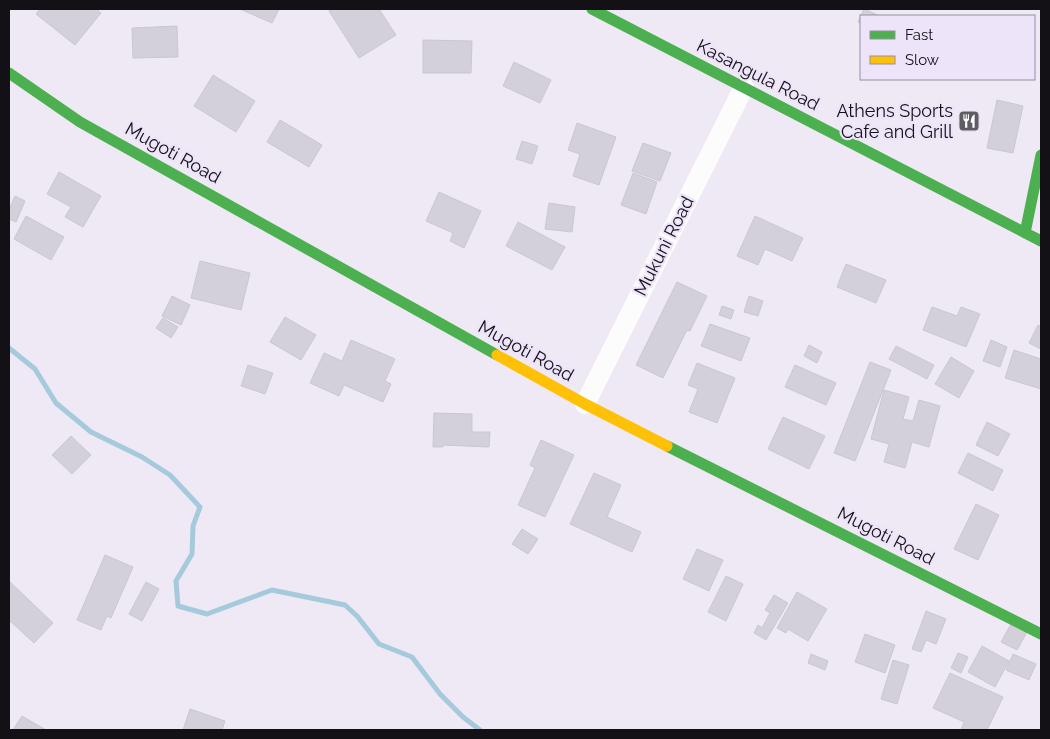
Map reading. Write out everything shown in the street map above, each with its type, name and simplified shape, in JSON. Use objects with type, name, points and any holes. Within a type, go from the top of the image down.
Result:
[{"type":"street","name":"Kasangula Road","points":[[592,9],[1041,241]]},
{"type":"street","name":"Mugoti Road","points":[[9,73],[80,122],[585,404],[1041,634]]},
{"type":"street","name":"Mukuni Road","points":[[585,404],[744,87]]},
{"type":"street","points":[[1025,233],[1041,155]]},
{"type":"building","points":[[40,9],[96,9],[101,13],[75,45],[36,14]]},
{"type":"building","points":[[240,9],[279,9],[272,23]]},
{"type":"building","points":[[332,9],[379,9],[396,35],[359,58],[329,11]]},
{"type":"building","points":[[864,9],[878,15],[861,15]]},
{"type":"building","points":[[177,26],[178,57],[133,58],[132,28]]},
{"type":"building","points":[[423,40],[472,41],[471,73],[423,73]]},
{"type":"building","points":[[514,62],[551,80],[540,103],[503,86]]},
{"type":"building","points":[[213,75],[255,101],[236,132],[194,106]]},
{"type":"building","points":[[997,100],[1023,106],[1013,153],[987,148]]},
{"type":"building","points":[[280,120],[322,145],[309,167],[267,142]]},
{"type":"building","points":[[577,123],[616,137],[599,185],[573,176],[580,154],[568,150]]},
{"type":"building","points":[[522,141],[538,146],[532,164],[516,159]]},
{"type":"building","points":[[643,143],[671,153],[660,181],[632,171]]},
{"type":"building","points":[[59,172],[101,196],[83,227],[65,217],[71,207],[47,194]]},
{"type":"building","points":[[633,173],[657,182],[646,214],[621,205]]},
{"type":"building","points":[[439,192],[481,211],[464,248],[450,241],[453,233],[426,221]]},
{"type":"building","points":[[15,196],[25,201],[16,222],[9,219],[9,210]]},
{"type":"building","points":[[549,203],[575,207],[572,232],[545,229]]},
{"type":"building","points":[[26,216],[64,237],[51,260],[14,239]]},
{"type":"building","points":[[755,216],[803,238],[792,261],[765,249],[758,265],[737,256]]},
{"type":"building","points":[[518,222],[565,247],[552,270],[506,246]]},
{"type":"building","points":[[200,261],[250,273],[241,310],[191,298]]},
{"type":"building","points":[[846,264],[886,280],[876,303],[837,287]]},
{"type":"building","points":[[677,282],[707,296],[690,331],[687,330],[663,378],[636,365]]},
{"type":"building","points":[[172,296],[190,305],[181,325],[162,316]]},
{"type":"building","points":[[749,296],[763,301],[758,316],[744,312]]},
{"type":"building","points":[[722,306],[734,310],[731,319],[719,315]]},
{"type":"building","points":[[932,307],[957,316],[961,307],[980,314],[966,347],[923,330]]},
{"type":"building","points":[[285,317],[316,335],[301,360],[270,342]]},
{"type":"building","points":[[163,318],[178,327],[171,338],[156,328]]},
{"type":"building","points":[[710,324],[750,338],[741,361],[701,346]]},
{"type":"building","points":[[1038,325],[1041,327],[1041,349],[1029,343]]},
{"type":"building","points":[[351,340],[395,359],[385,381],[391,384],[383,402],[344,385],[339,396],[310,383],[324,353],[342,361]]},
{"type":"building","points":[[991,340],[1007,347],[1000,367],[983,361]]},
{"type":"building","points":[[809,345],[822,352],[817,363],[804,356]]},
{"type":"building","points":[[896,346],[934,365],[927,379],[889,359]]},
{"type":"building","points":[[1014,350],[1041,359],[1041,389],[1005,378]]},
{"type":"building","points":[[951,357],[974,371],[959,398],[935,384]]},
{"type":"building","points":[[870,362],[891,370],[855,461],[834,453]]},
{"type":"building","points":[[697,363],[735,378],[717,423],[689,412],[698,389],[688,385]]},
{"type":"building","points":[[248,365],[273,373],[265,394],[241,386]]},
{"type":"building","points":[[795,365],[836,383],[826,405],[785,387]]},
{"type":"building","points":[[884,390],[909,397],[903,419],[913,421],[919,400],[940,406],[929,447],[912,442],[905,468],[884,462],[889,444],[871,439]]},
{"type":"building","points":[[434,413],[472,414],[472,432],[490,432],[489,447],[443,445],[443,447],[433,447]]},
{"type":"building","points":[[783,417],[825,436],[809,469],[768,449]]},
{"type":"building","points":[[987,422],[1010,434],[998,456],[976,445]]},
{"type":"building","points":[[71,436],[91,455],[72,474],[52,455]]},
{"type":"building","points":[[541,440],[574,455],[545,517],[518,505],[535,468],[530,465]]},
{"type":"building","points":[[968,453],[1003,470],[993,491],[958,473]]},
{"type":"building","points":[[594,473],[621,485],[607,517],[641,532],[632,552],[570,524]]},
{"type":"building","points":[[976,504],[999,515],[978,560],[954,549]]},
{"type":"building","points":[[522,529],[538,539],[528,554],[512,544]]},
{"type":"building","points":[[697,549],[723,560],[709,591],[683,579]]},
{"type":"building","points":[[105,555],[133,567],[111,618],[107,616],[101,630],[77,620]]},
{"type":"building","points":[[726,576],[743,584],[726,621],[708,612]]},
{"type":"building","points":[[9,581],[53,623],[34,643],[9,620]]},
{"type":"building","points":[[146,582],[159,589],[142,621],[129,614]]},
{"type":"building","points":[[797,592],[827,609],[808,641],[788,629],[786,633],[777,628]]},
{"type":"building","points":[[774,595],[788,603],[766,640],[754,633],[758,625],[762,628],[770,613],[765,610]]},
{"type":"building","points":[[926,611],[946,619],[936,644],[926,640],[921,652],[912,649]]},
{"type":"building","points":[[1011,624],[1027,632],[1017,650],[1001,642]]},
{"type":"building","points":[[865,634],[895,645],[885,673],[855,662]]},
{"type":"building","points":[[982,646],[1009,661],[995,687],[968,672]]},
{"type":"building","points":[[958,653],[968,657],[961,673],[951,668]]},
{"type":"building","points":[[811,654],[828,661],[825,670],[808,663]]},
{"type":"building","points":[[1013,654],[1036,664],[1029,680],[1006,670]]},
{"type":"building","points":[[893,660],[909,665],[897,704],[881,699]]},
{"type":"building","points":[[950,673],[1003,697],[987,730],[961,730],[964,722],[933,708]]},
{"type":"building","points":[[190,709],[225,721],[222,730],[183,730]]},
{"type":"building","points":[[22,716],[46,730],[13,730]]},
{"type":"waterway","points":[[9,348],[35,369],[56,403],[91,432],[142,457],[170,475],[200,507],[193,526],[192,554],[176,581],[178,606],[207,614],[272,590],[345,605],[357,616],[379,644],[412,657],[440,694],[463,717],[480,730]]},
{"type":"traffic: fast","points":[[592,9],[1041,241]]},
{"type":"traffic: fast","points":[[9,73],[80,122],[497,355]]},
{"type":"traffic: fast","points":[[1025,233],[1041,155]]},
{"type":"traffic: fast","points":[[667,446],[1041,634]]},
{"type":"traffic: slow","points":[[497,355],[585,404],[667,446]]},
{"type":"place","name":"Athens Sports Cafe and Grill","points":[[969,121]]}]
